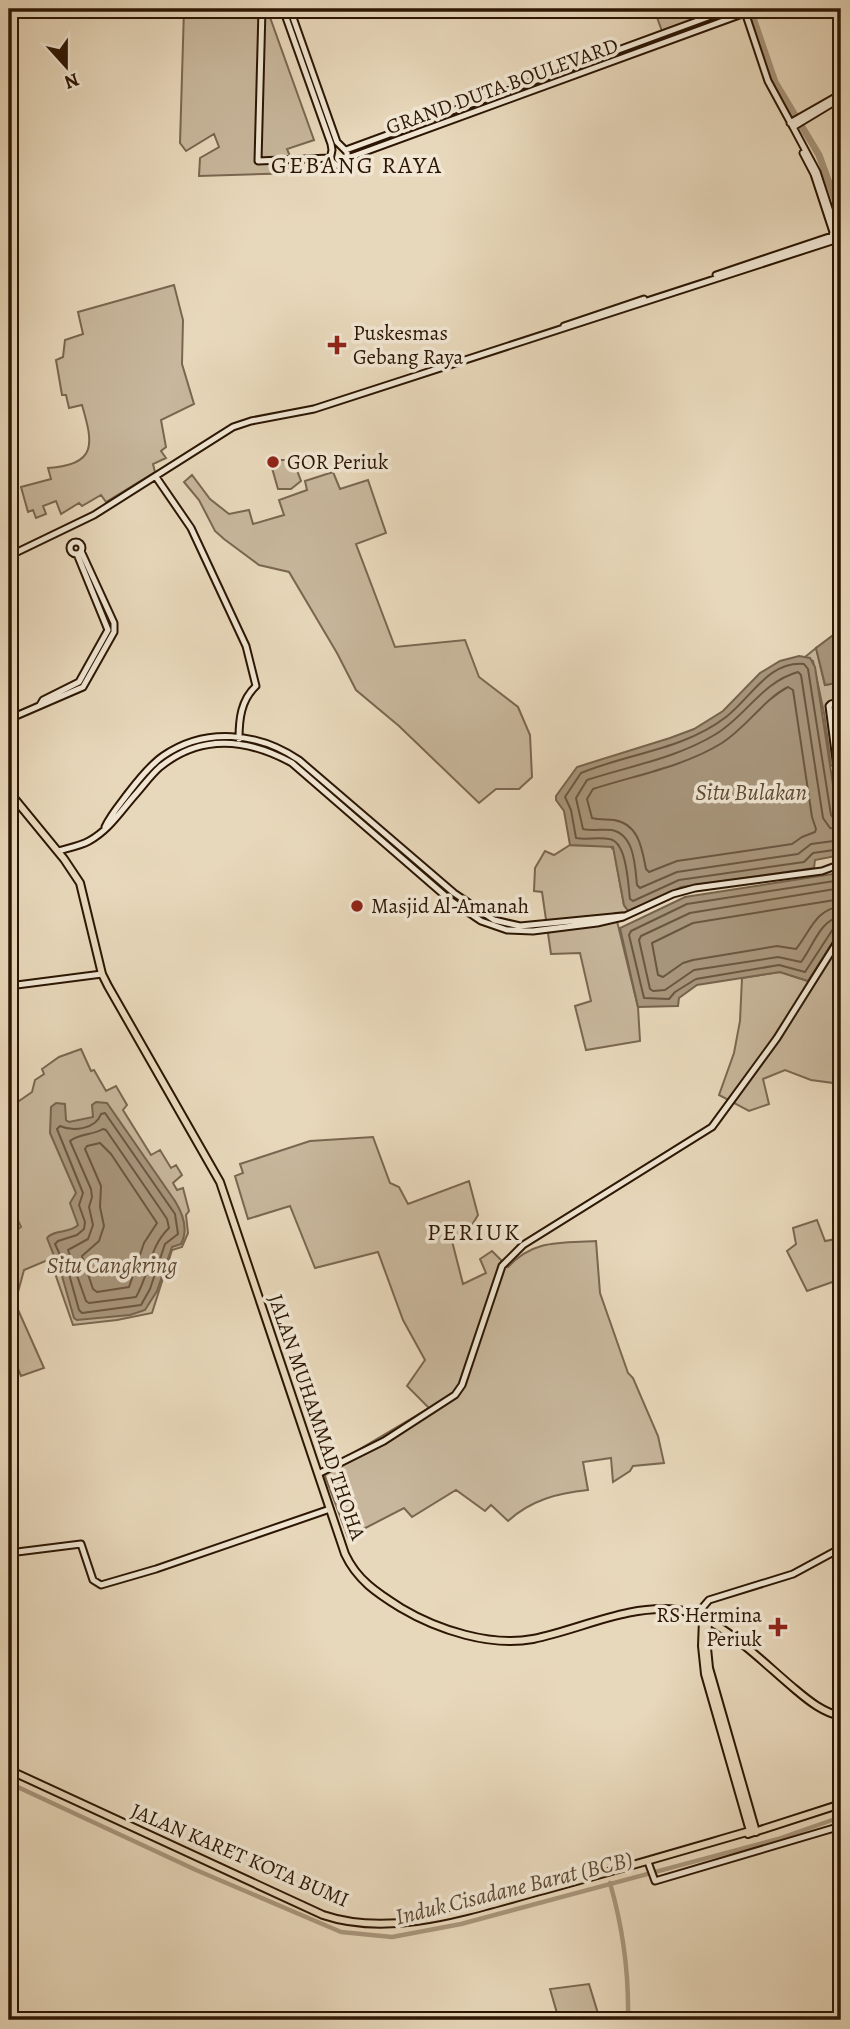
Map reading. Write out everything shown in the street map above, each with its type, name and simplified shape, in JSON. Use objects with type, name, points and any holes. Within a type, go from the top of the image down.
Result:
[{"type":"main road","name":"JALAN MUHAMMAD THOHA","points":[[9,792],[58,851],[80,883],[102,974],[220,1182],[345,1554],[361,1579],[380,1596],[412,1614],[457,1631],[490,1639],[519,1641],[644,1610],[680,1611],[703,1618],[722,1629],[820,1708],[841,1716]]},
{"type":"main road","points":[[703,1618],[702,1646],[707,1669],[753,1832]]},
{"type":"main road","name":"JALAN KARET KOTA BUMI","points":[[9,1770],[323,1914],[347,1921],[379,1923],[420,1920],[487,1905],[753,1832]]},
{"type":"main road","points":[[621,1868],[649,1863],[841,1804]]},
{"type":"street","points":[[262,9],[258,161],[330,158]]},
{"type":"street","points":[[283,9],[308,67],[343,149],[348,158],[338,166],[333,164],[330,158],[332,150],[308,67],[290,9]]},
{"type":"street","name":"GRAND DUTA BOULEVARD","points":[[348,158],[730,9]]},
{"type":"street","name":"GRAND DUTA BOULEVARD","points":[[156,477],[233,427],[314,409],[832,236],[814,174],[792,124],[768,81],[744,11],[514,93],[343,149]]},
{"type":"street","points":[[792,124],[841,96]]},
{"type":"street","points":[[9,556],[67,529],[156,477],[188,523],[246,646],[256,686],[244,704],[239,724],[239,739]]},
{"type":"street","points":[[67,529],[73,542]]},
{"type":"street","points":[[9,719],[83,687],[114,632],[114,623],[79,552],[80,542],[73,542]]},
{"type":"street","points":[[73,542],[69,549],[79,552]]},
{"type":"street","points":[[841,701],[829,706],[841,799]]},
{"type":"street","points":[[58,851],[87,842],[113,824],[159,768],[175,757],[204,746],[239,739],[273,752],[292,763],[450,900],[481,921],[507,928],[597,923],[626,916],[673,894],[695,888],[822,871],[841,864]]},
{"type":"street","points":[[320,1474],[384,1441],[455,1395],[462,1385],[502,1266],[523,1245],[712,1127],[777,1038],[841,936]]},
{"type":"street","points":[[9,986],[102,974]]},
{"type":"street","points":[[9,1553],[81,1544],[93,1580],[101,1585],[156,1569],[330,1509]]},
{"type":"street","points":[[703,1618],[709,1600],[793,1574],[841,1548]]},
{"type":"street","points":[[649,1863],[655,1881],[841,1826]]},
{"type":"shaded area","points":[[184,9],[267,9],[314,140],[287,149],[297,173],[199,176],[200,158],[219,147],[214,134],[186,151],[180,143]]},
{"type":"shaded area","points":[[654,9],[732,9],[663,34]]},
{"type":"shaded area","points":[[174,285],[183,320],[182,364],[194,404],[161,420],[166,447],[161,451],[166,458],[153,464],[155,472],[106,502],[101,495],[82,506],[79,503],[61,514],[56,501],[43,506],[46,514],[36,518],[33,510],[28,512],[21,487],[51,479],[48,468],[76,462],[84,457],[88,450],[88,430],[82,405],[69,408],[66,395],[62,395],[56,360],[63,357],[65,340],[83,334],[78,312]]},
{"type":"shaded area","points":[[281,460],[293,460],[301,481],[291,489],[278,489],[272,468]]},
{"type":"shaded area","points":[[333,472],[340,489],[368,480],[386,533],[356,544],[395,647],[465,640],[479,677],[518,707],[530,735],[532,777],[519,789],[496,789],[479,803],[399,726],[356,690],[289,572],[259,565],[224,539],[215,531],[199,500],[184,482],[192,475],[210,499],[229,514],[249,510],[253,524],[284,515],[279,500],[307,490],[305,481]]},
{"type":"shaded area","points":[[816,648],[825,685],[841,682],[841,764],[831,766],[813,661],[805,657]]},
{"type":"shaded area","points":[[570,845],[610,846],[614,850],[624,905],[629,912],[615,913],[638,1007],[640,1041],[586,1050],[575,1006],[591,1001],[580,953],[551,954],[542,892],[534,891],[535,868],[545,851],[554,855]]},
{"type":"shaded area","points":[[841,929],[841,1084],[811,1080],[785,1070],[763,1079],[769,1104],[749,1111],[719,1095],[734,1053],[740,1021],[742,978],[780,972],[808,981]]},
{"type":"shaded area","points":[[81,1049],[91,1071],[94,1070],[106,1091],[116,1086],[127,1105],[123,1110],[151,1155],[160,1150],[171,1168],[176,1165],[182,1175],[173,1183],[177,1190],[183,1188],[189,1211],[186,1215],[188,1233],[182,1247],[172,1250],[152,1313],[73,1325],[50,1259],[24,1270],[15,1303],[44,1368],[21,1376],[9,1347],[9,1236],[21,1227],[9,1201],[9,1108],[32,1092],[35,1080],[44,1074],[42,1069],[59,1057]]},
{"type":"shaded area","points":[[373,1137],[390,1183],[399,1187],[408,1204],[469,1181],[478,1215],[469,1230],[451,1237],[463,1284],[486,1273],[480,1259],[492,1251],[508,1267],[528,1251],[538,1247],[596,1241],[600,1293],[628,1373],[633,1378],[658,1436],[664,1463],[633,1466],[613,1482],[611,1458],[583,1462],[588,1490],[545,1499],[508,1521],[491,1505],[485,1511],[456,1490],[412,1517],[404,1508],[348,1537],[323,1471],[429,1408],[407,1386],[425,1360],[403,1320],[378,1252],[315,1268],[290,1206],[248,1219],[235,1176],[243,1173],[240,1164],[310,1141]]},
{"type":"shaded area","points":[[817,1220],[825,1241],[841,1238],[841,1279],[807,1291],[787,1251],[796,1244],[793,1228]]},
{"type":"shaded area","points":[[589,1984],[600,2020],[559,2020],[550,1989]]},
{"type":"water","points":[[841,633],[841,682],[825,685],[816,648]]},
{"type":"water","name":"Situ Bulakan","points":[[799,656],[810,658],[815,667],[841,837],[841,855],[815,860],[814,868],[681,887],[629,912],[624,905],[613,847],[570,845],[564,811],[556,796],[577,767],[694,729],[723,711],[760,673],[780,661]]},
{"type":"water","points":[[841,873],[841,929],[808,981],[780,972],[697,985],[679,998],[678,1006],[638,1007],[620,928],[685,897]]},
{"type":"water","name":"Situ Cangkring","points":[[96,1102],[107,1103],[175,1201],[183,1216],[185,1233],[181,1244],[172,1247],[157,1291],[145,1310],[130,1315],[77,1320],[74,1318],[47,1238],[78,1225],[70,1203],[76,1193],[50,1133],[51,1107],[56,1103],[65,1104],[66,1120],[69,1122],[93,1117],[92,1105]]},
{"type":"waterway","points":[[286,9],[306,63]]},
{"type":"waterway","points":[[352,153],[747,9]]},
{"type":"waterway","points":[[750,9],[775,82],[819,155],[841,216]]},
{"type":"waterway","points":[[309,70],[330,134]]},
{"type":"waterway","name":"Induk Cisadane Barat (BCB)","points":[[9,1783],[196,1870],[341,1932],[392,1937],[461,1924],[778,1839],[841,1817]]},
{"type":"waterway","points":[[610,1883],[624,1951],[628,2020]]},
{"type":"place","name":"Puskesmas Gebang Raya","points":[[337,345]]},
{"type":"place","name":"GOR Periuk","points":[[273,462]]},
{"type":"place","name":"Masjid Al-Amanah","points":[[357,906]]},
{"type":"place","name":"RS Hermina Periuk","points":[[778,1627]]},
{"type":"district","name":"GEBANG RAYA","points":[[357,165]]},
{"type":"district","name":"PERIUK","points":[[474,1232]]}]
